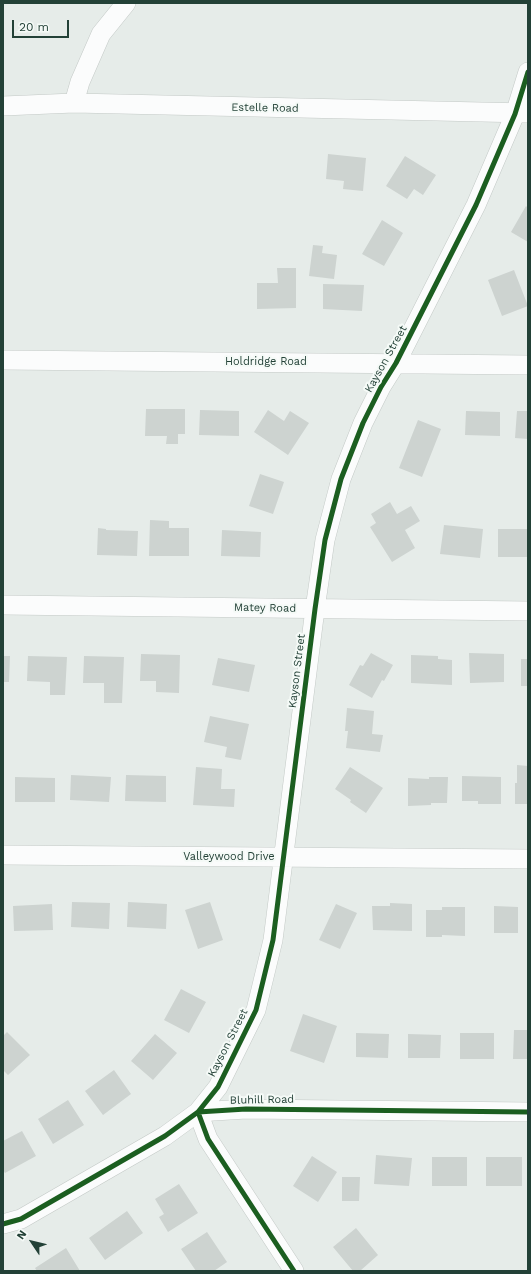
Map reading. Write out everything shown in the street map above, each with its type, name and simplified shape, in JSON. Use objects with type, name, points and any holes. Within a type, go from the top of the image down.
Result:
[{"type":"street","points":[[74,103],[80,82],[101,34],[126,3]]},
{"type":"street","name":"Kayson Street","points":[[198,1112],[218,1086],[256,1010],[273,940],[325,540],[340,479],[363,423],[381,387],[396,363],[522,114],[528,72]]},
{"type":"street","name":"Estelle Road","points":[[3,106],[74,103],[522,114]]},
{"type":"street","name":"Holdridge Road","points":[[3,360],[528,365]]},
{"type":"street","name":"Matey Road","points":[[3,605],[528,611]]},
{"type":"street","name":"Valleywood Drive","points":[[3,855],[528,859]]},
{"type":"street","name":"Bluhill Road","points":[[198,1112],[246,1109],[528,1112]]},
{"type":"street","points":[[3,1224],[21,1219],[165,1136],[198,1112],[208,1139],[294,1271]]},
{"type":"building","points":[[328,154],[366,158],[363,191],[343,189],[344,181],[326,179]]},
{"type":"building","points":[[405,156],[436,175],[423,195],[414,189],[407,199],[386,186]]},
{"type":"building","points":[[526,206],[528,208],[528,242],[511,232]]},
{"type":"building","points":[[382,220],[403,233],[384,266],[362,254]]},
{"type":"building","points":[[313,245],[323,246],[322,253],[337,255],[334,279],[309,276]]},
{"type":"building","points":[[277,268],[296,268],[296,308],[257,309],[257,283],[278,283]]},
{"type":"building","points":[[514,270],[528,306],[502,316],[488,280]]},
{"type":"building","points":[[323,284],[364,285],[362,311],[323,309]]},
{"type":"building","points":[[146,409],[185,409],[185,434],[178,434],[178,444],[166,444],[167,436],[145,436]]},
{"type":"building","points":[[200,410],[239,411],[239,436],[199,435]]},
{"type":"building","points":[[268,410],[284,421],[290,411],[309,423],[288,455],[254,432]]},
{"type":"building","points":[[466,411],[500,412],[500,436],[465,435]]},
{"type":"building","points":[[517,411],[528,411],[528,439],[515,438]]},
{"type":"building","points":[[418,420],[441,429],[422,477],[399,468]]},
{"type":"building","points":[[260,474],[284,482],[273,514],[249,506]]},
{"type":"building","points":[[390,502],[397,514],[411,506],[420,521],[405,530],[415,548],[392,562],[370,527],[376,523],[371,514]]},
{"type":"building","points":[[150,520],[169,521],[169,528],[189,528],[189,556],[149,556]]},
{"type":"building","points":[[444,525],[483,529],[480,558],[440,554]]},
{"type":"building","points":[[98,528],[106,530],[138,531],[137,556],[97,555]]},
{"type":"building","points":[[498,529],[528,529],[528,557],[498,557]]},
{"type":"building","points":[[222,530],[261,532],[260,557],[221,556]]},
{"type":"building","points":[[371,653],[393,665],[384,681],[382,680],[372,698],[349,685],[360,665],[363,666]]},
{"type":"building","points":[[469,653],[504,654],[504,682],[470,683]]},
{"type":"building","points":[[141,654],[180,655],[179,693],[156,692],[156,681],[140,681]]},
{"type":"building","points":[[411,655],[438,656],[438,659],[452,660],[452,685],[411,683]]},
{"type":"building","points":[[3,656],[10,656],[9,682],[3,682]]},
{"type":"building","points":[[28,656],[67,657],[65,695],[50,695],[50,682],[27,681]]},
{"type":"building","points":[[84,656],[124,657],[122,703],[104,703],[104,683],[83,683]]},
{"type":"building","points":[[218,658],[255,665],[249,692],[212,685]]},
{"type":"building","points":[[521,659],[528,659],[528,686],[521,686]]},
{"type":"building","points":[[347,708],[374,711],[372,734],[383,735],[380,752],[346,748],[348,731],[345,731]]},
{"type":"building","points":[[210,716],[249,724],[241,760],[225,757],[227,747],[204,742]]},
{"type":"building","points":[[517,765],[528,766],[528,804],[515,804]]},
{"type":"building","points":[[196,767],[222,769],[221,789],[235,789],[234,807],[193,805]]},
{"type":"building","points":[[350,767],[383,788],[366,813],[335,789]]},
{"type":"building","points":[[71,775],[111,777],[109,802],[70,800]]},
{"type":"building","points":[[126,775],[166,776],[166,802],[125,801]]},
{"type":"building","points":[[462,776],[501,777],[501,804],[478,804],[478,801],[462,801]]},
{"type":"building","points":[[15,777],[55,778],[55,802],[15,802]]},
{"type":"building","points":[[429,777],[448,777],[447,803],[431,803],[431,805],[408,806],[408,778],[429,779]]},
{"type":"building","points":[[72,902],[110,903],[109,929],[71,927]]},
{"type":"building","points":[[128,902],[167,904],[166,929],[127,927]]},
{"type":"building","points":[[210,902],[223,940],[198,949],[185,910]]},
{"type":"building","points":[[390,903],[412,904],[412,931],[373,930],[372,906],[390,906]]},
{"type":"building","points":[[52,904],[53,930],[14,931],[13,906]]},
{"type":"building","points":[[336,904],[357,913],[340,949],[319,940]]},
{"type":"building","points":[[494,906],[518,907],[518,933],[494,933]]},
{"type":"building","points":[[442,907],[465,907],[465,936],[442,935],[442,937],[426,937],[426,910],[442,910]]},
{"type":"building","points":[[181,989],[206,1002],[189,1033],[164,1020]]},
{"type":"building","points":[[303,1014],[337,1026],[324,1063],[290,1051]]},
{"type":"building","points":[[514,1030],[528,1030],[528,1059],[513,1059]]},
{"type":"building","points":[[7,1032],[30,1055],[8,1075],[3,1070],[3,1036]]},
{"type":"building","points":[[356,1033],[389,1034],[388,1058],[356,1057]]},
{"type":"building","points":[[460,1033],[494,1033],[494,1059],[460,1059]]},
{"type":"building","points":[[155,1034],[177,1053],[153,1080],[131,1061]]},
{"type":"building","points":[[408,1034],[441,1035],[440,1058],[408,1058]]},
{"type":"building","points":[[114,1070],[131,1094],[103,1115],[85,1091]]},
{"type":"building","points":[[68,1100],[84,1125],[53,1144],[38,1119]]},
{"type":"building","points":[[22,1131],[36,1156],[5,1173],[3,1170],[3,1141]]},
{"type":"building","points":[[376,1155],[412,1158],[409,1186],[374,1184]]},
{"type":"building","points":[[312,1156],[337,1172],[318,1202],[293,1186]]},
{"type":"building","points":[[432,1157],[467,1157],[467,1186],[432,1186]]},
{"type":"building","points":[[486,1157],[522,1157],[522,1186],[486,1186]]},
{"type":"building","points":[[342,1177],[360,1177],[359,1201],[342,1201]]},
{"type":"building","points":[[179,1184],[198,1213],[168,1232],[159,1217],[164,1214],[155,1199]]},
{"type":"building","points":[[127,1211],[143,1233],[105,1260],[89,1238]]},
{"type":"building","points":[[356,1228],[378,1255],[360,1271],[353,1271],[333,1247]]},
{"type":"building","points":[[207,1232],[227,1262],[214,1271],[196,1271],[181,1249]]},
{"type":"building","points":[[66,1248],[80,1271],[37,1271],[35,1268]]},
{"type":"cycle path","points":[[294,1271],[208,1139],[198,1112],[218,1087],[256,1010],[273,940],[325,540],[341,479],[363,423],[381,387],[396,363],[476,205],[515,114],[528,72]]},
{"type":"cycle path","points":[[3,1224],[21,1219],[165,1136],[198,1112],[246,1109],[528,1112]]}]
